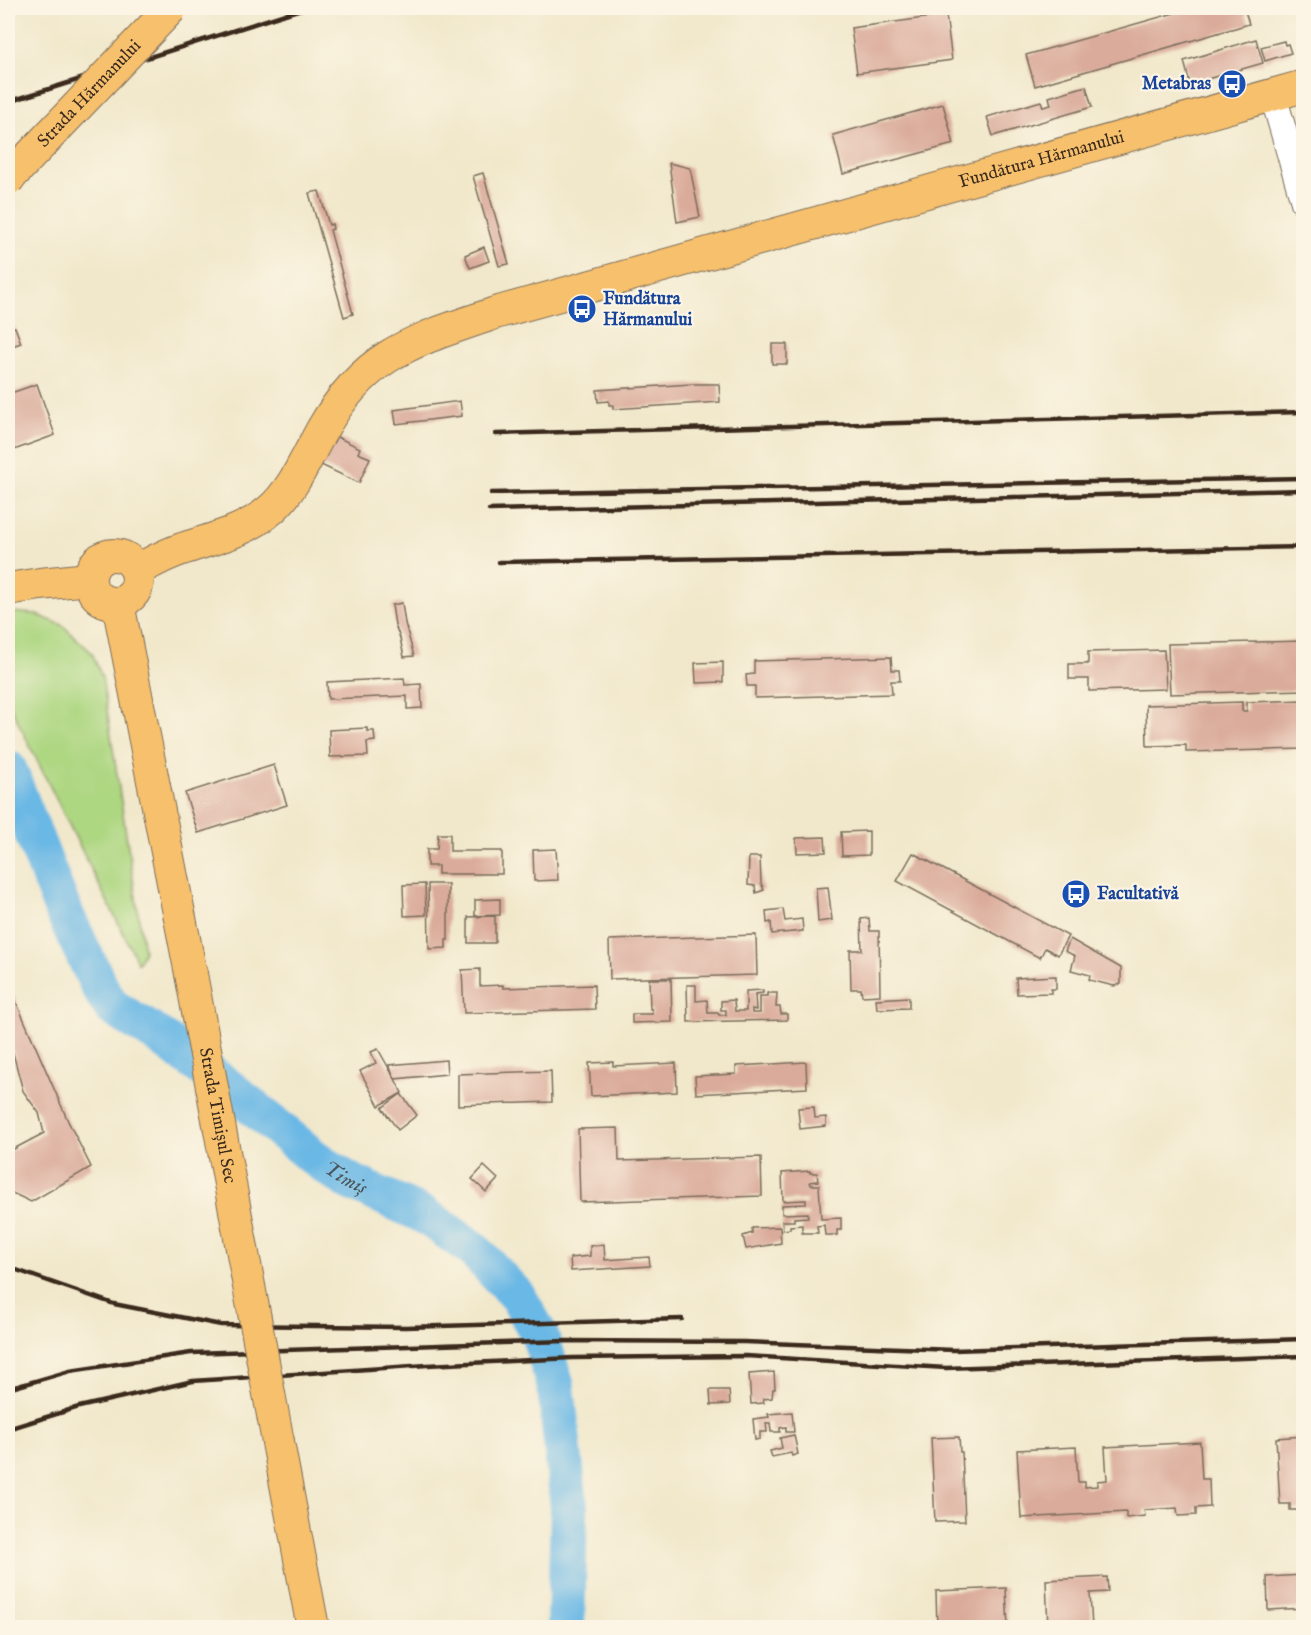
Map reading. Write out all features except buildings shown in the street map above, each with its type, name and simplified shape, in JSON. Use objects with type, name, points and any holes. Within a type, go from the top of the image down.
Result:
[{"type":"main road","name":"Strada Hărmanului","points":[[8,179],[171,8]]},
{"type":"main road","name":"Fundătura Hărmanului","points":[[137,570],[179,550],[236,531],[267,513],[283,497],[344,394],[369,369],[403,347],[495,313],[1304,86]]},
{"type":"main road","points":[[109,555],[126,558],[137,570],[137,586],[134,593],[129,599],[118,603],[106,603],[99,599],[90,587],[89,579],[95,563],[109,555]]},
{"type":"main road","points":[[8,590],[89,579]]},
{"type":"main road","name":"Strada Timișul Sec","points":[[118,603],[191,974],[313,1628]]},
{"type":"street","points":[[1273,95],[1304,202]]},
{"type":"green space","points":[[8,613],[35,614],[62,625],[92,653],[102,677],[144,951],[138,963],[8,702]]},
{"type":"waterway","name":"Timiș","points":[[8,769],[62,908],[100,988],[112,1007],[159,1036],[231,1089],[313,1157],[347,1180],[424,1215],[473,1249],[518,1297],[540,1336],[556,1387],[569,1507],[566,1628]]},
{"type":"railway","points":[[8,102],[304,8]]},
{"type":"railway","points":[[496,434],[1304,412]]},
{"type":"railway","points":[[491,493],[1304,478]]},
{"type":"railway","points":[[489,510],[1304,490]]},
{"type":"railway","points":[[499,562],[1304,547]]},
{"type":"railway","points":[[8,1267],[114,1304],[221,1325],[406,1327],[682,1319]]},
{"type":"railway","points":[[8,1389],[70,1371],[191,1353],[566,1341],[744,1342],[954,1350],[1304,1339]]},
{"type":"railway","points":[[8,1429],[79,1407],[193,1381],[427,1365],[572,1358],[746,1356],[946,1368],[1304,1356]]},
{"type":"place","name":"Metabras","points":[[1232,84]]},
{"type":"place","name":"Fundătura Hărmanului","points":[[582,309]]},
{"type":"place","name":"Facultativă","points":[[1076,894]]}]
